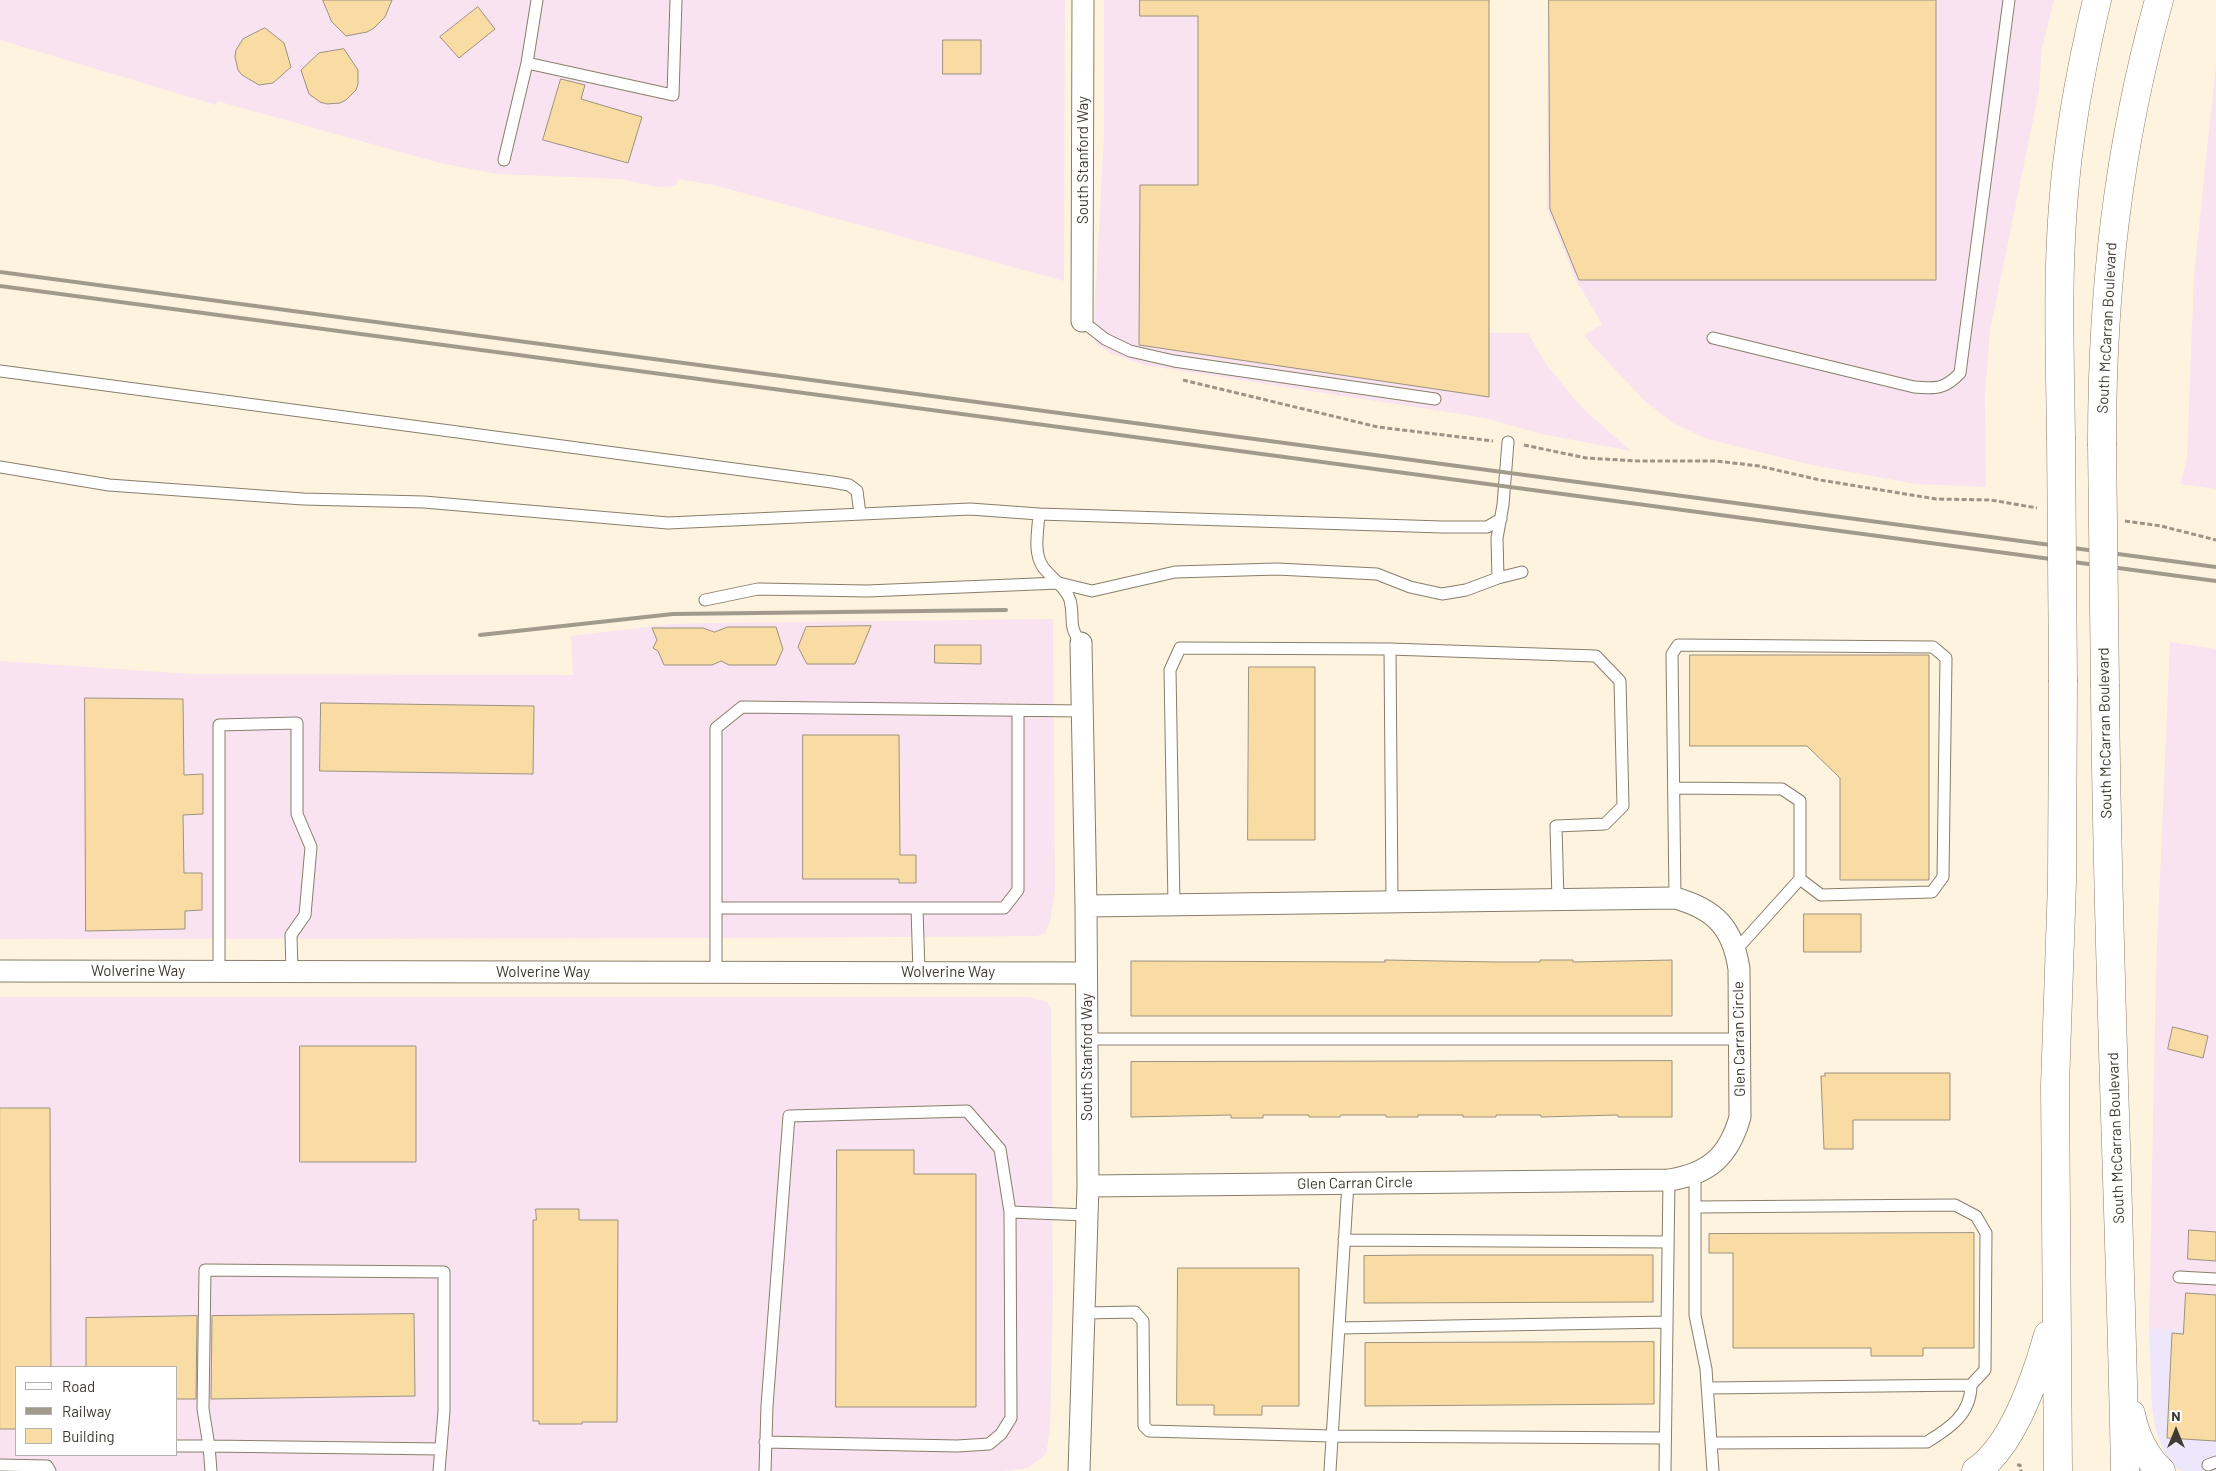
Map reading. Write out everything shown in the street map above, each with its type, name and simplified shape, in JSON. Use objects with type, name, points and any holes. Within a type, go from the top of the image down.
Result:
[{"type":"main road","points":[[2058,1471],[2055,1086],[2062,882],[2063,682],[2060,288],[2063,205],[2079,86],[2097,0]]},
{"type":"main road","name":"South McCarran Boulevard","points":[[2125,1471],[2120,1234],[2110,978],[2102,443],[2103,358],[2112,236],[2130,116],[2159,0]]},
{"type":"main road","points":[[1976,1471],[1992,1456],[2013,1425],[2027,1397],[2038,1370],[2056,1305]]},
{"type":"main road","points":[[2123,1369],[2132,1418],[2140,1441],[2152,1463],[2161,1471]]},
{"type":"street","name":"South Stanford Way","points":[[1082,321],[1083,0]]},
{"type":"street","name":"South Stanford Way","points":[[1079,1471],[1088,1186],[1086,906],[1081,643]]},
{"type":"street","name":"Glen Carran Circle","points":[[1086,906],[1675,898],[1696,904],[1715,917],[1727,931],[1736,950],[1738,969],[1740,1117],[1735,1136],[1722,1156],[1706,1169],[1695,1174],[1669,1180],[1088,1186]]},
{"type":"street","name":"Wolverine Way","points":[[0,971],[1086,972]]},
{"type":"lane","points":[[504,160],[528,64],[538,0]]},
{"type":"lane","points":[[528,64],[673,95],[676,0]]},
{"type":"lane","points":[[1713,338],[1914,387],[1935,389],[1952,382],[1960,373],[2009,0]]},
{"type":"lane","points":[[1082,321],[1105,339],[1130,351],[1174,361],[1435,399]]},
{"type":"lane","points":[[0,371],[832,482],[849,485],[858,491],[860,514]]},
{"type":"lane","points":[[1498,578],[1497,538],[1508,442]]},
{"type":"lane","points":[[0,467],[109,485],[303,500],[424,502],[668,524],[970,509],[1039,514],[1442,527],[1487,527],[1500,519]]},
{"type":"lane","points":[[1039,514],[1037,552],[1042,566],[1059,583],[1070,599],[1072,633],[1081,643]]},
{"type":"lane","points":[[705,600],[758,589],[867,591],[1059,583],[1092,591],[1175,572],[1277,569],[1377,574],[1410,587],[1442,594],[1466,590],[1498,578],[1522,572]]},
{"type":"lane","points":[[1675,898],[1672,654],[1678,645],[1933,647],[1946,658],[1943,877],[1932,892],[1821,895],[1800,880]]},
{"type":"lane","points":[[1174,905],[1170,670],[1180,648],[1390,649],[1596,656],[1620,681],[1623,806],[1605,824],[1556,826],[1558,900]]},
{"type":"lane","points":[[1390,649],[1392,902]]},
{"type":"lane","points":[[716,972],[716,728],[742,707],[1082,711]]},
{"type":"lane","points":[[716,908],[1004,908],[1018,890],[1018,711]]},
{"type":"lane","points":[[219,971],[219,725],[297,723],[297,814],[311,847],[305,915],[291,936],[292,972]]},
{"type":"lane","points":[[1674,788],[1782,789],[1800,801],[1800,880],[1736,950]]},
{"type":"lane","points":[[917,908],[919,972]]},
{"type":"lane","points":[[1087,1039],[1739,1039]]},
{"type":"lane","points":[[765,1442],[956,1446],[989,1444],[1001,1434],[1011,1418],[1010,1212],[1000,1149],[967,1111],[789,1116],[765,1442],[765,1471]]},
{"type":"lane","points":[[1695,1174],[1695,1316],[1706,1369],[1713,1471]]},
{"type":"lane","points":[[1665,1471],[1669,1180]]},
{"type":"lane","points":[[1330,1471],[1348,1183]]},
{"type":"lane","points":[[1696,1207],[1955,1206],[1976,1216],[1986,1233],[1985,1370],[1970,1385],[1708,1388]]},
{"type":"lane","points":[[1010,1212],[1087,1215]]},
{"type":"lane","points":[[1344,1240],[1668,1242]]},
{"type":"lane","points":[[211,1471],[203,1409],[205,1270],[444,1272],[444,1411],[439,1471]]},
{"type":"lane","points":[[2178,1277],[2216,1279]]},
{"type":"lane","points":[[1084,1313],[1135,1312],[1143,1322],[1144,1426],[1149,1431],[1332,1436],[1665,1438]]},
{"type":"lane","points":[[1339,1328],[1667,1322]]},
{"type":"lane","points":[[1711,1443],[1927,1442],[1949,1429],[1962,1415],[1970,1396],[1970,1385]]},
{"type":"lane","points":[[178,1446],[441,1449]]},
{"type":"lane","points":[[0,1465],[46,1466],[50,1471]]},
{"type":"path","points":[[1178,379],[1378,426],[1508,442],[1586,458],[1638,461],[1716,461],[1759,466],[1820,480],[1936,500],[1991,500],[2045,509]]},
{"type":"path","points":[[2122,520],[2161,526],[2216,540]]},
{"type":"shaded area","points":[[0,0],[1065,0],[1064,281],[714,185],[678,179],[676,186],[657,187],[622,179],[497,174],[440,163],[217,101],[216,105],[0,40]]},
{"type":"shaded area","points":[[1104,0],[1488,0],[1488,333],[1528,333],[1546,364],[1572,396],[1588,413],[1631,451],[1542,434],[1485,418],[1144,365],[1112,354],[1096,344],[1094,321],[1104,135]]},
{"type":"shaded area","points":[[1548,0],[2054,0],[2042,48],[2039,91],[1990,331],[1985,393],[1986,487],[1916,484],[1812,465],[1707,439],[1673,423],[1646,402],[1590,343],[1584,335],[1602,324],[1576,280],[1547,208]]},
{"type":"shaded area","points":[[2216,64],[2216,489],[2180,484],[2187,459],[2194,274]]},
{"type":"shaded area","points":[[1053,619],[1055,890],[1050,922],[1045,933],[1037,936],[0,939],[0,661],[191,674],[573,675],[571,636],[674,624]]},
{"type":"shaded area","points":[[2170,642],[2216,649],[2216,1331],[2149,1328],[2156,970]]},
{"type":"shaded area","points":[[0,997],[1029,997],[1047,1002],[1051,1009],[1053,1294],[1050,1430],[1046,1454],[1028,1468],[1003,1471],[0,1471]]},
{"type":"shaded area","points":[[2149,1328],[2216,1331],[2216,1471],[2182,1471],[2171,1464],[2164,1451],[2156,1432],[2152,1405]]},
{"type":"building","points":[[323,0],[392,0],[385,17],[374,28],[367,32],[346,36],[332,22]]},
{"type":"building","points":[[1140,0],[1489,0],[1489,397],[1139,345],[1140,185],[1198,185],[1198,16],[1140,16]]},
{"type":"building","points":[[1549,0],[1936,0],[1936,280],[1579,280],[1550,209]]},
{"type":"building","points":[[478,7],[495,29],[459,58],[440,37]]},
{"type":"building","points":[[265,28],[284,43],[291,67],[273,83],[259,85],[242,75],[238,70],[235,57],[236,50],[243,39]]},
{"type":"building","points":[[943,40],[981,40],[981,74],[943,74]]},
{"type":"building","points":[[344,49],[358,70],[356,90],[340,103],[327,104],[320,102],[309,94],[301,70],[319,53]]},
{"type":"building","points":[[561,79],[585,85],[581,99],[642,117],[628,163],[543,140]]},
{"type":"building","points":[[871,626],[855,664],[807,664],[798,647],[806,627]]},
{"type":"building","points":[[728,627],[776,627],[783,649],[776,665],[729,665],[721,661],[712,665],[664,665],[658,651],[653,648],[657,640],[652,628],[703,628],[714,632]]},
{"type":"building","points":[[935,645],[981,645],[981,664],[935,663]]},
{"type":"building","points":[[1690,655],[1929,655],[1929,880],[1840,880],[1840,778],[1807,746],[1690,746]]},
{"type":"building","points":[[1249,667],[1315,667],[1315,840],[1248,840]]},
{"type":"building","points":[[85,698],[183,699],[184,775],[203,774],[203,814],[183,815],[184,873],[202,873],[202,910],[185,911],[185,929],[86,931]]},
{"type":"building","points":[[321,703],[534,706],[533,774],[320,771]]},
{"type":"building","points":[[803,735],[899,735],[900,855],[916,855],[916,883],[899,883],[899,879],[803,879]]},
{"type":"building","points":[[1804,914],[1861,914],[1861,952],[1804,952]]},
{"type":"building","points":[[1385,960],[1540,962],[1540,960],[1573,960],[1573,962],[1672,960],[1672,1016],[1131,1016],[1131,961],[1385,962]]},
{"type":"building","points":[[2173,1027],[2208,1036],[2203,1058],[2168,1049]]},
{"type":"building","points":[[300,1046],[416,1046],[416,1162],[300,1162]]},
{"type":"building","points":[[1672,1061],[1672,1117],[1496,1115],[1496,1117],[1463,1117],[1463,1115],[1418,1115],[1418,1117],[1386,1117],[1386,1115],[1341,1115],[1340,1117],[1309,1117],[1309,1115],[1263,1115],[1263,1118],[1231,1118],[1231,1115],[1131,1117],[1131,1062]]},
{"type":"building","points":[[1825,1073],[1950,1073],[1950,1120],[1853,1120],[1853,1149],[1824,1149],[1821,1076],[1825,1076]]},
{"type":"building","points":[[0,1108],[50,1108],[51,1366],[15,1366],[15,1429],[0,1429]]},
{"type":"building","points":[[837,1150],[914,1150],[914,1174],[976,1174],[976,1407],[836,1407]]},
{"type":"building","points":[[536,1209],[579,1209],[579,1220],[618,1220],[617,1422],[539,1424],[539,1421],[533,1421],[533,1220],[536,1220]]},
{"type":"building","points":[[2189,1230],[2216,1232],[2216,1261],[2188,1259]]},
{"type":"building","points":[[1974,1233],[1974,1348],[1923,1348],[1923,1356],[1871,1356],[1871,1348],[1733,1348],[1733,1253],[1709,1253],[1709,1234]]},
{"type":"building","points":[[1653,1255],[1653,1302],[1364,1303],[1364,1256]]},
{"type":"building","points":[[1178,1268],[1299,1268],[1299,1406],[1262,1406],[1262,1415],[1214,1415],[1214,1405],[1177,1405]]},
{"type":"building","points":[[2186,1293],[2216,1295],[2216,1441],[2167,1438],[2172,1333],[2183,1334]]},
{"type":"building","points":[[414,1314],[415,1396],[211,1399],[212,1316]]},
{"type":"building","points":[[197,1316],[196,1399],[178,1399],[178,1366],[86,1366],[86,1318]]},
{"type":"building","points":[[1654,1342],[1654,1404],[1365,1406],[1365,1343]]},
{"type":"railway","points":[[0,272],[2216,567]]},
{"type":"railway","points":[[0,286],[2216,581]]},
{"type":"railway","points":[[480,635],[673,614],[1006,610]]}]
